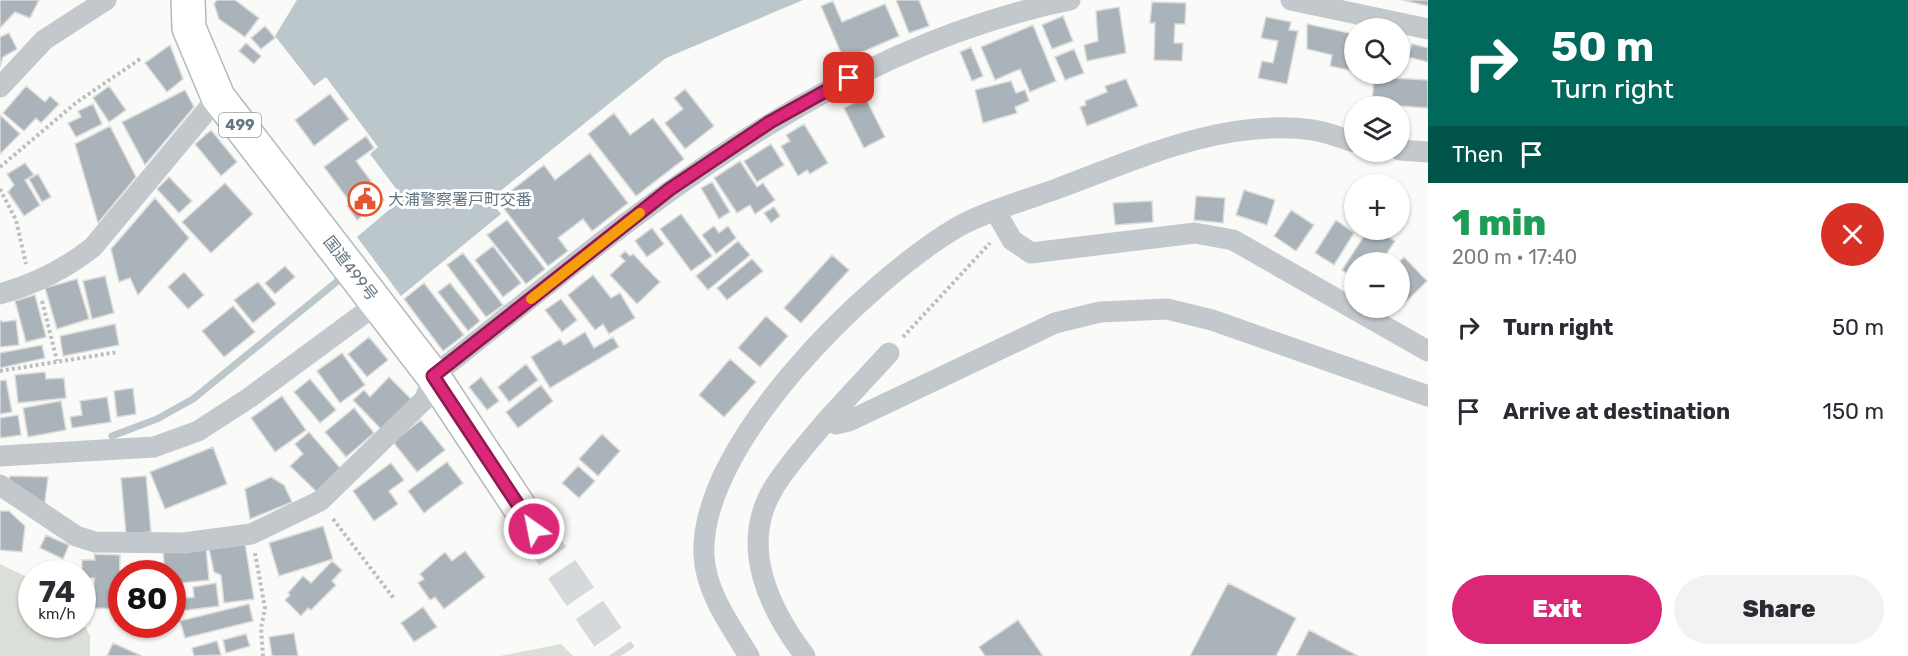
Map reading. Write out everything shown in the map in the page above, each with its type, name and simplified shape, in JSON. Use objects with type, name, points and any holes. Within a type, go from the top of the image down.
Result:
[{"type":"highway","name":"国道499号","points":[[188,0],[189,28],[218,97],[433,376],[534,529]]},
{"type":"street","points":[[0,87],[44,40],[106,0]]},
{"type":"street","points":[[0,484],[76,536],[95,543],[184,543],[251,534],[320,501],[425,399],[433,376],[670,189],[770,122],[831,87],[902,53],[1002,17],[1070,0]]},
{"type":"street","points":[[1291,0],[1428,29]]},
{"type":"street","points":[[0,294],[34,284],[70,265],[93,247],[218,97]]},
{"type":"street","points":[[749,656],[716,599],[704,558],[705,533],[711,505],[733,454],[759,414],[837,325],[885,278],[957,227],[1000,220],[1143,157],[1234,130],[1314,130],[1344,138]]},
{"type":"street","points":[[1410,151],[1428,152]]},
{"type":"street","points":[[1000,220],[1012,240],[1031,253],[1195,233],[1233,240],[1428,351]]},
{"type":"street","points":[[0,456],[154,447],[198,431],[249,398],[378,303]]},
{"type":"street","points":[[827,420],[836,424],[849,421],[1055,323],[1100,312],[1167,309],[1212,320],[1428,396]]},
{"type":"street","points":[[805,656],[777,613],[765,585],[757,555],[760,520],[771,491],[789,465],[889,353]]},
{"type":"path","points":[[0,166],[77,102],[140,59]]},
{"type":"path","points":[[0,189],[16,220],[57,361]]},
{"type":"path","points":[[889,353],[1000,220]]},
{"type":"path","points":[[0,371],[118,352]]},
{"type":"path","points":[[320,501],[395,600]]},
{"type":"path","points":[[251,534],[265,608],[261,628],[263,656]]},
{"type":"shaded area","points":[[297,0],[803,0],[666,58],[489,200],[501,214],[401,296],[357,237],[403,198],[370,154],[378,147],[326,77],[314,86],[275,36]]},
{"type":"shaded area","points":[[0,564],[18,573],[18,638],[90,638],[90,656],[0,656]]},
{"type":"shaded area","points":[[561,644],[573,656],[500,656]]},
{"type":"building","points":[[0,0],[39,0],[30,18],[15,12],[0,28]]},
{"type":"building","points":[[217,0],[235,0],[259,18],[245,37],[219,19],[214,4]]},
{"type":"building","points":[[896,0],[919,0],[929,26],[909,33]]},
{"type":"building","points":[[1402,0],[1428,0],[1428,6]]},
{"type":"building","points":[[833,1],[842,22],[885,4],[899,36],[844,60],[821,6]]},
{"type":"building","points":[[1152,2],[1186,3],[1185,24],[1175,24],[1174,43],[1183,43],[1182,61],[1154,60],[1155,23],[1150,23]]},
{"type":"building","points":[[1119,7],[1126,53],[1087,61],[1084,45],[1098,41],[1096,11]]},
{"type":"building","points":[[1063,16],[1073,41],[1052,49],[1042,25]]},
{"type":"building","points":[[1266,17],[1291,22],[1289,30],[1298,31],[1287,84],[1258,78],[1262,61],[1273,63],[1278,41],[1261,38]]},
{"type":"building","points":[[1307,24],[1344,32],[1344,69],[1330,66],[1332,55],[1307,49]]},
{"type":"building","points":[[1033,25],[1056,81],[1030,92],[1020,69],[995,80],[981,47]]},
{"type":"building","points":[[265,26],[275,38],[261,49],[251,38]]},
{"type":"building","points":[[9,33],[17,49],[3,57],[0,67],[0,37]]},
{"type":"building","points":[[246,43],[261,56],[254,64],[239,51]]},
{"type":"building","points":[[1412,44],[1428,48],[1428,62],[1410,58]]},
{"type":"building","points":[[170,45],[183,79],[167,92],[145,63]]},
{"type":"building","points":[[971,47],[983,76],[972,81],[960,52]]},
{"type":"building","points":[[1074,49],[1084,73],[1065,80],[1055,57]]},
{"type":"building","points":[[1126,79],[1138,106],[1087,126],[1080,107],[1086,105],[1085,101],[1107,92],[1105,86]]},
{"type":"building","points":[[1410,79],[1428,80],[1428,108],[1410,107],[1410,96],[1373,96],[1373,84],[1410,84]]},
{"type":"building","points":[[1011,81],[1016,93],[1025,90],[1029,101],[1015,107],[1017,113],[983,123],[975,90]]},
{"type":"building","points":[[26,86],[45,102],[50,96],[59,104],[41,123],[36,118],[24,131],[3,113]]},
{"type":"building","points":[[109,86],[126,110],[109,122],[93,98]]},
{"type":"building","points":[[685,89],[714,126],[685,149],[665,123],[683,109],[674,98]]},
{"type":"building","points":[[185,90],[194,107],[145,165],[122,122]]},
{"type":"building","points":[[330,94],[349,119],[314,146],[295,120]]},
{"type":"building","points":[[865,97],[885,137],[864,148],[844,108]]},
{"type":"building","points":[[93,104],[102,124],[76,137],[68,123],[81,117],[78,111]]},
{"type":"building","points":[[614,113],[630,135],[653,118],[684,159],[636,196],[588,134]]},
{"type":"building","points":[[0,115],[20,134],[0,154]]},
{"type":"building","points":[[804,124],[828,163],[810,174],[807,170],[798,176],[781,146],[790,141],[786,135]]},
{"type":"building","points":[[110,126],[136,177],[98,223],[75,144]]},
{"type":"building","points":[[211,130],[237,162],[221,176],[195,144]]},
{"type":"building","points":[[366,136],[374,148],[356,161],[371,181],[347,198],[324,167]]},
{"type":"building","points":[[771,144],[784,165],[757,182],[744,161]]},
{"type":"building","points":[[590,153],[628,203],[592,231],[583,219],[558,238],[568,251],[548,266],[498,201],[544,165],[555,180]]},
{"type":"building","points":[[740,161],[757,187],[763,183],[775,200],[755,214],[750,205],[737,213],[714,178]]},
{"type":"building","points":[[25,163],[34,175],[25,180],[40,205],[24,216],[8,192],[14,185],[7,174]]},
{"type":"building","points":[[38,174],[51,197],[42,202],[29,179]]},
{"type":"building","points":[[169,177],[192,201],[179,213],[157,189]]},
{"type":"building","points":[[712,182],[730,212],[719,219],[701,188]]},
{"type":"building","points":[[225,183],[253,214],[211,253],[182,222]]},
{"type":"building","points":[[374,186],[384,200],[357,220],[347,206]]},
{"type":"building","points":[[1244,190],[1275,200],[1267,225],[1236,215]]},
{"type":"building","points":[[1196,196],[1225,198],[1223,223],[1194,220]]},
{"type":"building","points":[[155,198],[189,238],[138,295],[130,278],[119,282],[111,249]]},
{"type":"building","points":[[1152,201],[1153,222],[1115,225],[1113,203]]},
{"type":"building","points":[[774,207],[780,216],[771,223],[764,213]]},
{"type":"building","points":[[1291,210],[1314,225],[1296,251],[1274,236]]},
{"type":"building","points":[[681,214],[712,256],[691,271],[660,229]]},
{"type":"building","points":[[507,220],[545,269],[526,284],[487,235]]},
{"type":"building","points":[[1336,220],[1344,226],[1344,240],[1350,240],[1334,265],[1315,253]]},
{"type":"building","points":[[714,226],[719,233],[728,226],[736,238],[716,254],[702,235]]},
{"type":"building","points":[[652,228],[664,244],[647,257],[635,241]]},
{"type":"building","points":[[1362,240],[1395,241],[1388,252],[1354,252]]},
{"type":"building","points":[[738,241],[750,255],[708,290],[696,276]]},
{"type":"building","points":[[493,246],[521,283],[503,297],[475,260]]},
{"type":"building","points":[[625,251],[630,256],[633,254],[660,282],[637,304],[610,275],[625,261],[620,256]]},
{"type":"building","points":[[463,253],[503,305],[486,317],[447,265]]},
{"type":"building","points":[[832,255],[849,270],[801,323],[784,308]]},
{"type":"building","points":[[752,259],[763,271],[727,300],[717,288]]},
{"type":"building","points":[[1410,263],[1427,281],[1410,298]]},
{"type":"building","points":[[285,266],[295,277],[275,294],[265,283]]},
{"type":"building","points":[[184,272],[204,295],[188,309],[168,287]]},
{"type":"building","points":[[593,275],[611,298],[620,293],[635,318],[609,334],[603,324],[595,330],[568,295]]},
{"type":"building","points":[[105,276],[114,313],[92,319],[83,281]]},
{"type":"building","points":[[77,279],[89,319],[57,329],[45,288]]},
{"type":"building","points":[[258,282],[276,304],[253,323],[234,300]]},
{"type":"building","points":[[424,283],[464,335],[443,351],[404,299]]},
{"type":"building","points":[[450,283],[480,321],[468,331],[438,292]]},
{"type":"building","points":[[35,295],[46,337],[26,342],[15,301]]},
{"type":"building","points":[[561,299],[577,320],[562,332],[545,310]]},
{"type":"building","points":[[233,306],[255,332],[224,357],[202,331]]},
{"type":"building","points":[[766,316],[788,336],[760,367],[738,348]]},
{"type":"building","points":[[0,320],[3,322],[16,320],[19,345],[0,347]]},
{"type":"building","points":[[115,324],[119,345],[63,356],[60,336]]},
{"type":"building","points":[[585,332],[594,348],[613,337],[619,347],[550,388],[531,357],[560,339],[564,345]]},
{"type":"building","points":[[369,337],[388,360],[367,377],[348,354]]},
{"type":"building","points":[[42,345],[45,358],[0,368],[0,353]]},
{"type":"building","points":[[342,353],[365,385],[340,403],[317,371]]},
{"type":"building","points":[[730,359],[756,382],[724,417],[699,395]]},
{"type":"building","points":[[526,364],[538,380],[509,402],[498,387]]},
{"type":"building","points":[[45,372],[46,379],[64,378],[66,398],[18,403],[15,375]]},
{"type":"building","points":[[389,377],[412,400],[382,430],[353,400],[364,390],[370,397]]},
{"type":"building","points":[[481,377],[499,401],[487,410],[469,387]]},
{"type":"building","points":[[310,379],[336,410],[320,423],[294,392]]},
{"type":"building","points":[[6,380],[12,412],[0,414],[0,381]]},
{"type":"building","points":[[541,385],[553,401],[518,428],[506,412]]},
{"type":"building","points":[[133,388],[136,414],[117,417],[114,391]]},
{"type":"building","points":[[282,396],[306,430],[275,452],[251,418]]},
{"type":"building","points":[[107,397],[111,422],[72,428],[70,417],[82,415],[80,401]]},
{"type":"building","points":[[61,401],[66,430],[28,437],[23,408]]},
{"type":"building","points":[[354,408],[374,433],[346,457],[325,432]]},
{"type":"building","points":[[18,415],[21,435],[0,438],[0,418]]},
{"type":"building","points":[[421,420],[445,450],[417,472],[393,442]]},
{"type":"building","points":[[309,432],[341,469],[317,492],[290,466],[303,454],[295,444]]},
{"type":"building","points":[[602,434],[620,451],[598,476],[579,459]]},
{"type":"building","points":[[213,447],[227,484],[165,509],[150,472]]},
{"type":"building","points":[[447,462],[463,483],[424,513],[408,491]]},
{"type":"building","points":[[391,463],[404,480],[389,491],[398,504],[374,521],[353,491]]},
{"type":"building","points":[[578,466],[595,481],[579,498],[562,483]]},
{"type":"building","points":[[10,476],[48,477],[44,509],[8,481]]},
{"type":"building","points":[[146,476],[151,532],[126,534],[121,478]]},
{"type":"building","points":[[271,477],[284,485],[292,502],[250,519],[245,489]]},
{"type":"building","points":[[0,511],[9,511],[25,526],[22,552],[0,550]]},
{"type":"building","points":[[323,526],[333,559],[279,576],[269,543]]},
{"type":"building","points":[[46,535],[69,545],[63,559],[40,548]]},
{"type":"building","points":[[245,544],[254,599],[224,603],[221,575],[214,572],[209,549]]},
{"type":"building","points":[[206,548],[209,580],[186,582],[186,560],[164,560],[163,551]]},
{"type":"building","points":[[465,551],[485,577],[444,609],[435,597],[430,600],[418,583],[424,579],[420,574],[445,552],[452,561]]},
{"type":"building","points":[[94,554],[120,555],[120,560],[108,560],[108,609],[96,608]]},
{"type":"building","points":[[332,561],[342,570],[332,581],[336,585],[311,610],[308,608],[301,616],[285,600],[290,595],[288,593],[303,576],[311,583]]},
{"type":"building","points":[[216,583],[219,606],[186,610],[186,598],[194,597],[193,587]]},
{"type":"building","points":[[1228,583],[1296,618],[1276,656],[1190,656]]},
{"type":"building","points":[[249,604],[253,621],[186,638],[186,620]]},
{"type":"building","points":[[423,607],[437,627],[414,642],[401,623]]},
{"type":"building","points":[[1018,620],[1043,656],[985,656],[979,647]]},
{"type":"building","points":[[1309,630],[1358,656],[1296,656]]},
{"type":"building","points":[[294,633],[298,656],[272,656],[269,637]]},
{"type":"building","points":[[246,634],[250,646],[226,653],[223,640]]},
{"type":"building","points":[[217,641],[221,655],[194,656],[192,648]]},
{"type":"building","points":[[113,643],[142,656],[107,656]]},
{"type":"waterway","points":[[112,436],[157,419],[193,399],[345,275]]},
{"type":"tunnel","points":[[534,529],[621,656]]},
{"type":"slow traffic","points":[[531,299],[640,213]]},
{"type":"place","name":"大浦警察署戸町交番","points":[[365,199]]},
{"type":"route","points":[[534,529],[433,376],[670,189],[770,122],[849,78]]}]
